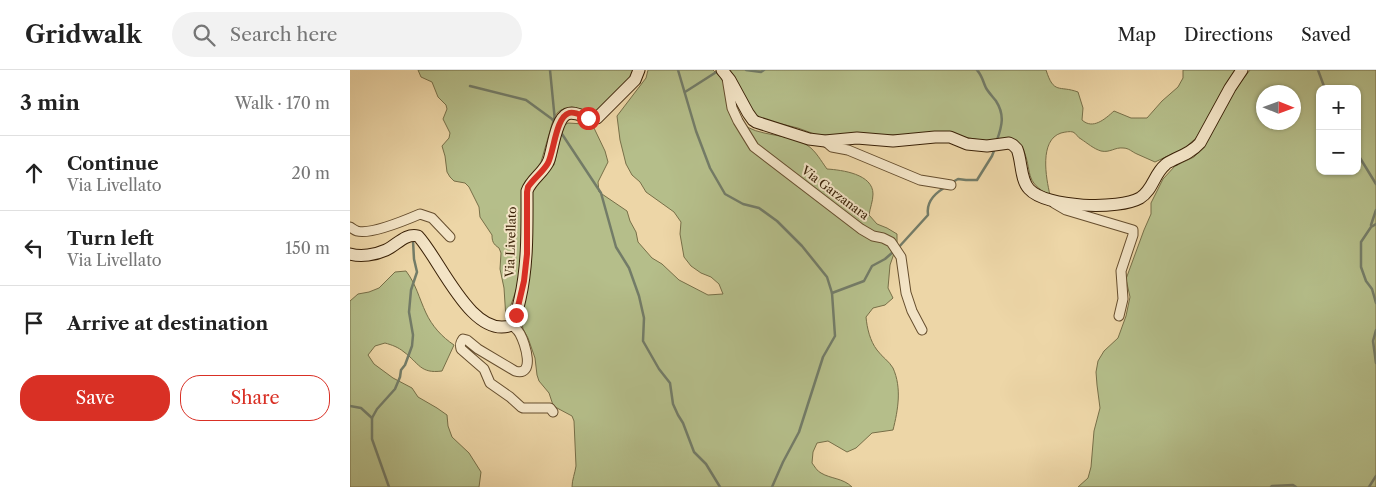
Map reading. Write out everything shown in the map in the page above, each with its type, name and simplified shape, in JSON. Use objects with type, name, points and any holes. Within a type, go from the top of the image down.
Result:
[{"type":"main road","name":"Via Livellato","points":[[512,325],[524,281],[527,254],[527,192],[530,184],[549,161],[561,120],[566,114],[570,113],[588,118],[597,118],[634,80],[639,70]]},
{"type":"main road","points":[[725,73],[748,113],[756,122],[825,141],[857,138],[893,141],[935,137],[950,138],[968,144],[987,146],[1009,143],[1017,149],[1026,184],[1037,195],[1068,204],[1092,206],[1119,204],[1139,199],[1150,190],[1165,164],[1194,149],[1200,143],[1242,70]]},
{"type":"main road","points":[[350,254],[366,255],[378,253],[411,235],[418,236],[468,308],[489,324],[499,327],[512,325]]},
{"type":"street","name":"Via Garzanara","points":[[725,73],[732,108],[754,147],[861,229],[873,236],[891,242],[901,257],[906,293],[912,311],[922,330]]},
{"type":"street","points":[[825,141],[832,147],[848,150],[920,180],[951,185]]},
{"type":"street","points":[[1050,200],[1066,210],[1133,230],[1121,271],[1123,298],[1119,316]]},
{"type":"street","points":[[350,227],[358,231],[379,230],[420,214],[432,218],[450,237]]},
{"type":"street","points":[[512,325],[521,335],[528,359],[527,366],[522,371],[515,371],[478,349],[467,340],[463,339],[461,349],[484,369],[490,383],[521,407],[550,408],[553,412]]},
{"type":"green space","points":[[418,70],[635,70],[616,93],[594,112],[588,113],[563,109],[554,117],[541,162],[526,184],[520,279],[506,319],[504,288],[500,269],[501,253],[480,217],[479,207],[469,187],[465,183],[454,181],[447,172],[442,146],[449,138],[450,133],[443,119],[447,109],[446,105],[438,97],[432,82],[421,77]]},
{"type":"green space","points":[[648,70],[713,70],[726,84],[737,116],[742,123],[756,131],[800,141],[813,150],[827,169],[856,174],[868,182],[872,187],[873,194],[869,215],[877,224],[897,234],[897,245],[890,265],[888,288],[893,298],[885,305],[873,308],[866,317],[872,343],[893,368],[898,383],[898,399],[893,430],[872,433],[856,448],[847,452],[828,441],[817,443],[813,452],[812,463],[818,471],[845,482],[852,487],[572,487],[576,466],[574,421],[572,416],[553,405],[549,393],[539,381],[535,358],[523,329],[521,317],[531,196],[536,185],[554,165],[563,126],[568,123],[584,124],[594,128],[608,162],[598,182],[599,192],[627,211],[638,242],[652,258],[662,264],[679,280],[708,295],[723,294],[719,284],[711,277],[691,266],[684,257],[680,234],[681,222],[674,212],[646,192],[640,182],[632,175],[626,164],[617,116],[646,78]]},
{"type":"green space","points":[[727,70],[1046,70],[1055,86],[1078,92],[1083,108],[1082,120],[1086,123],[1095,124],[1114,111],[1131,118],[1147,118],[1178,87],[1183,78],[1183,70],[1238,70],[1196,138],[1185,148],[1155,162],[1125,148],[1107,151],[1098,150],[1073,132],[1061,133],[1054,137],[1049,143],[1046,160],[1050,195],[1041,190],[1032,181],[1023,149],[940,132],[905,135],[817,135],[798,128],[761,119],[752,112]]},
{"type":"green space","points":[[1250,70],[1376,70],[1376,487],[1078,487],[1088,478],[1091,467],[1094,431],[1100,408],[1096,372],[1098,361],[1104,351],[1118,338],[1126,316],[1130,297],[1126,279],[1151,214],[1151,203],[1163,179],[1175,166],[1194,157],[1202,149],[1230,96]]},
{"type":"green space","points":[[406,271],[431,322],[441,335],[454,345],[442,371],[424,369],[402,350],[385,343],[375,346],[368,355],[374,364],[393,378],[412,388],[418,397],[447,415],[452,437],[469,453],[481,472],[479,487],[350,487],[350,301],[358,294],[379,288],[395,272]]},
{"type":"waterway","points":[[550,70],[555,121]]},
{"type":"waterway","points":[[678,70],[696,131],[710,168],[725,194],[743,204],[759,208],[777,221],[802,246],[827,277],[832,293],[835,336],[823,357],[799,432],[772,487]]},
{"type":"waterway","points":[[746,70],[761,72],[764,70]]},
{"type":"waterway","points":[[977,70],[1001,111],[1001,125],[997,140]]},
{"type":"waterway","points":[[1318,70],[1324,85]]},
{"type":"waterway","points":[[685,92],[718,71]]},
{"type":"waterway","points":[[470,86],[526,100],[552,119],[556,125]]},
{"type":"waterway","points":[[560,131],[601,193],[616,247],[629,268],[639,296],[644,318],[643,341],[659,369],[670,383],[673,404],[683,423],[694,452],[706,464],[720,487]]},
{"type":"waterway","points":[[951,183],[958,179],[977,180],[995,148]]},
{"type":"waterway","points":[[1361,160],[1376,184]]},
{"type":"waterway","points":[[898,248],[928,215],[928,206],[932,199],[944,188]]},
{"type":"waterway","points":[[1371,225],[1376,210]]},
{"type":"waterway","points":[[1376,224],[1371,227],[1361,242],[1361,267],[1366,281],[1372,289],[1376,303]]},
{"type":"waterway","points":[[372,418],[377,409],[395,389],[412,346],[413,335],[409,312],[411,290],[417,272],[413,241]]},
{"type":"waterway","points":[[832,293],[864,281],[872,266],[893,252]]},
{"type":"waterway","points":[[1376,330],[1373,341],[1376,363]]},
{"type":"waterway","points":[[350,406],[361,408],[372,418],[372,439],[389,487]]},
{"type":"waterway","points":[[1369,487],[1376,476]]},
{"type":"waterway","points":[[1271,487],[1293,485],[1296,487]]},
{"type":"route","points":[[516,315],[524,281],[527,254],[528,187],[549,161],[559,124],[563,117],[566,114],[575,113],[588,118]]}]
